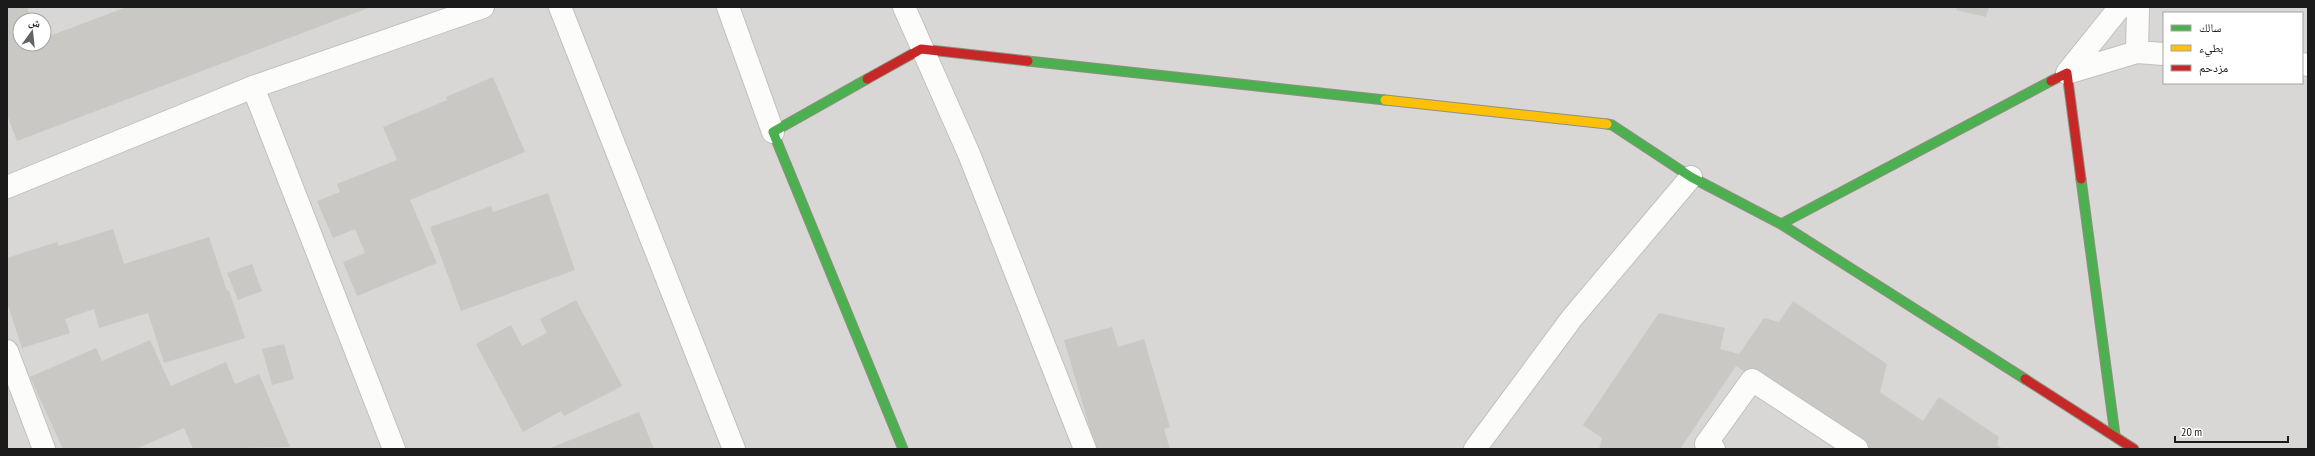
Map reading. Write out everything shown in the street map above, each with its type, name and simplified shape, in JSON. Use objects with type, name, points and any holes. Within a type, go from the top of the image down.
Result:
[{"type":"street","points":[[7,187],[253,88],[483,7]]},
{"type":"street","points":[[560,7],[734,449]]},
{"type":"street","points":[[728,7],[773,132],[903,449]]},
{"type":"street","points":[[904,7],[921,49],[969,154],[1085,449]]},
{"type":"street","points":[[2115,436],[2067,73],[2120,7]]},
{"type":"street","points":[[2137,52],[2138,7]]},
{"type":"street","points":[[773,132],[921,49],[1612,125],[1691,177],[1781,224],[2134,449]]},
{"type":"street","points":[[1781,224],[2067,73],[2137,52],[2163,54]]},
{"type":"street","points":[[253,88],[394,449]]},
{"type":"street","points":[[1475,449],[1572,318],[1691,177]]},
{"type":"street","points":[[7,351],[44,449]]},
{"type":"street","points":[[1714,449],[1706,444],[1752,380],[1857,449]]},
{"type":"shaded area","points":[[7,7],[2308,7],[2308,449],[7,449]]},
{"type":"building","points":[[7,7],[27,7],[29,12],[12,12],[12,52],[52,52],[52,35],[127,7],[371,7],[17,141],[7,115]]},
{"type":"building","points":[[1957,7],[1989,7],[1986,17],[1956,10]]},
{"type":"building","points":[[493,77],[525,152],[410,200],[437,263],[357,296],[343,262],[365,253],[355,229],[333,238],[317,201],[340,192],[337,184],[397,160],[383,127],[447,100],[446,97]]},
{"type":"building","points":[[548,193],[575,270],[461,311],[430,227],[491,206],[493,212]]},
{"type":"building","points":[[113,229],[124,264],[209,237],[245,338],[164,363],[148,313],[99,328],[94,309],[65,319],[70,333],[22,348],[7,302],[7,258],[57,242],[59,246]]},
{"type":"building","points":[[252,264],[262,291],[238,300],[227,273]]},
{"type":"building","points":[[576,300],[622,386],[564,416],[561,411],[523,432],[476,344],[511,325],[522,346],[547,333],[540,319]]},
{"type":"building","points":[[1793,301],[1887,364],[1880,392],[1923,421],[1939,397],[1999,437],[1997,445],[2003,449],[1864,449],[1736,366],[1680,449],[1599,449],[1602,438],[1583,425],[1659,313],[1725,328],[1720,349],[1739,354],[1764,318],[1779,322]]},
{"type":"building","points":[[1112,327],[1118,347],[1144,339],[1170,427],[1164,429],[1170,449],[1096,449],[1064,340]]},
{"type":"building","points":[[150,340],[171,386],[226,362],[235,384],[259,374],[290,447],[193,449],[184,428],[136,449],[63,449],[30,377],[96,348],[102,361]]},
{"type":"building","points":[[284,344],[294,379],[272,385],[262,349]]},
{"type":"building","points":[[639,412],[654,449],[548,449]]},
{"type":"traffic: fast","points":[[1028,61],[1385,100]]},
{"type":"traffic: fast","points":[[867,79],[773,132],[903,449]]},
{"type":"traffic: fast","points":[[1781,224],[2051,81]]},
{"type":"traffic: fast","points":[[1607,124],[1612,125],[1691,177],[1781,224],[2025,379]]},
{"type":"traffic: fast","points":[[2081,179],[2115,435]]},
{"type":"traffic: slow","points":[[1385,100],[1607,124]]},
{"type":"traffic: jam","points":[[867,79],[921,49],[1028,61]]},
{"type":"traffic: jam","points":[[2051,81],[2067,73],[2081,179]]},
{"type":"traffic: jam","points":[[2025,379],[2134,449]]}]
